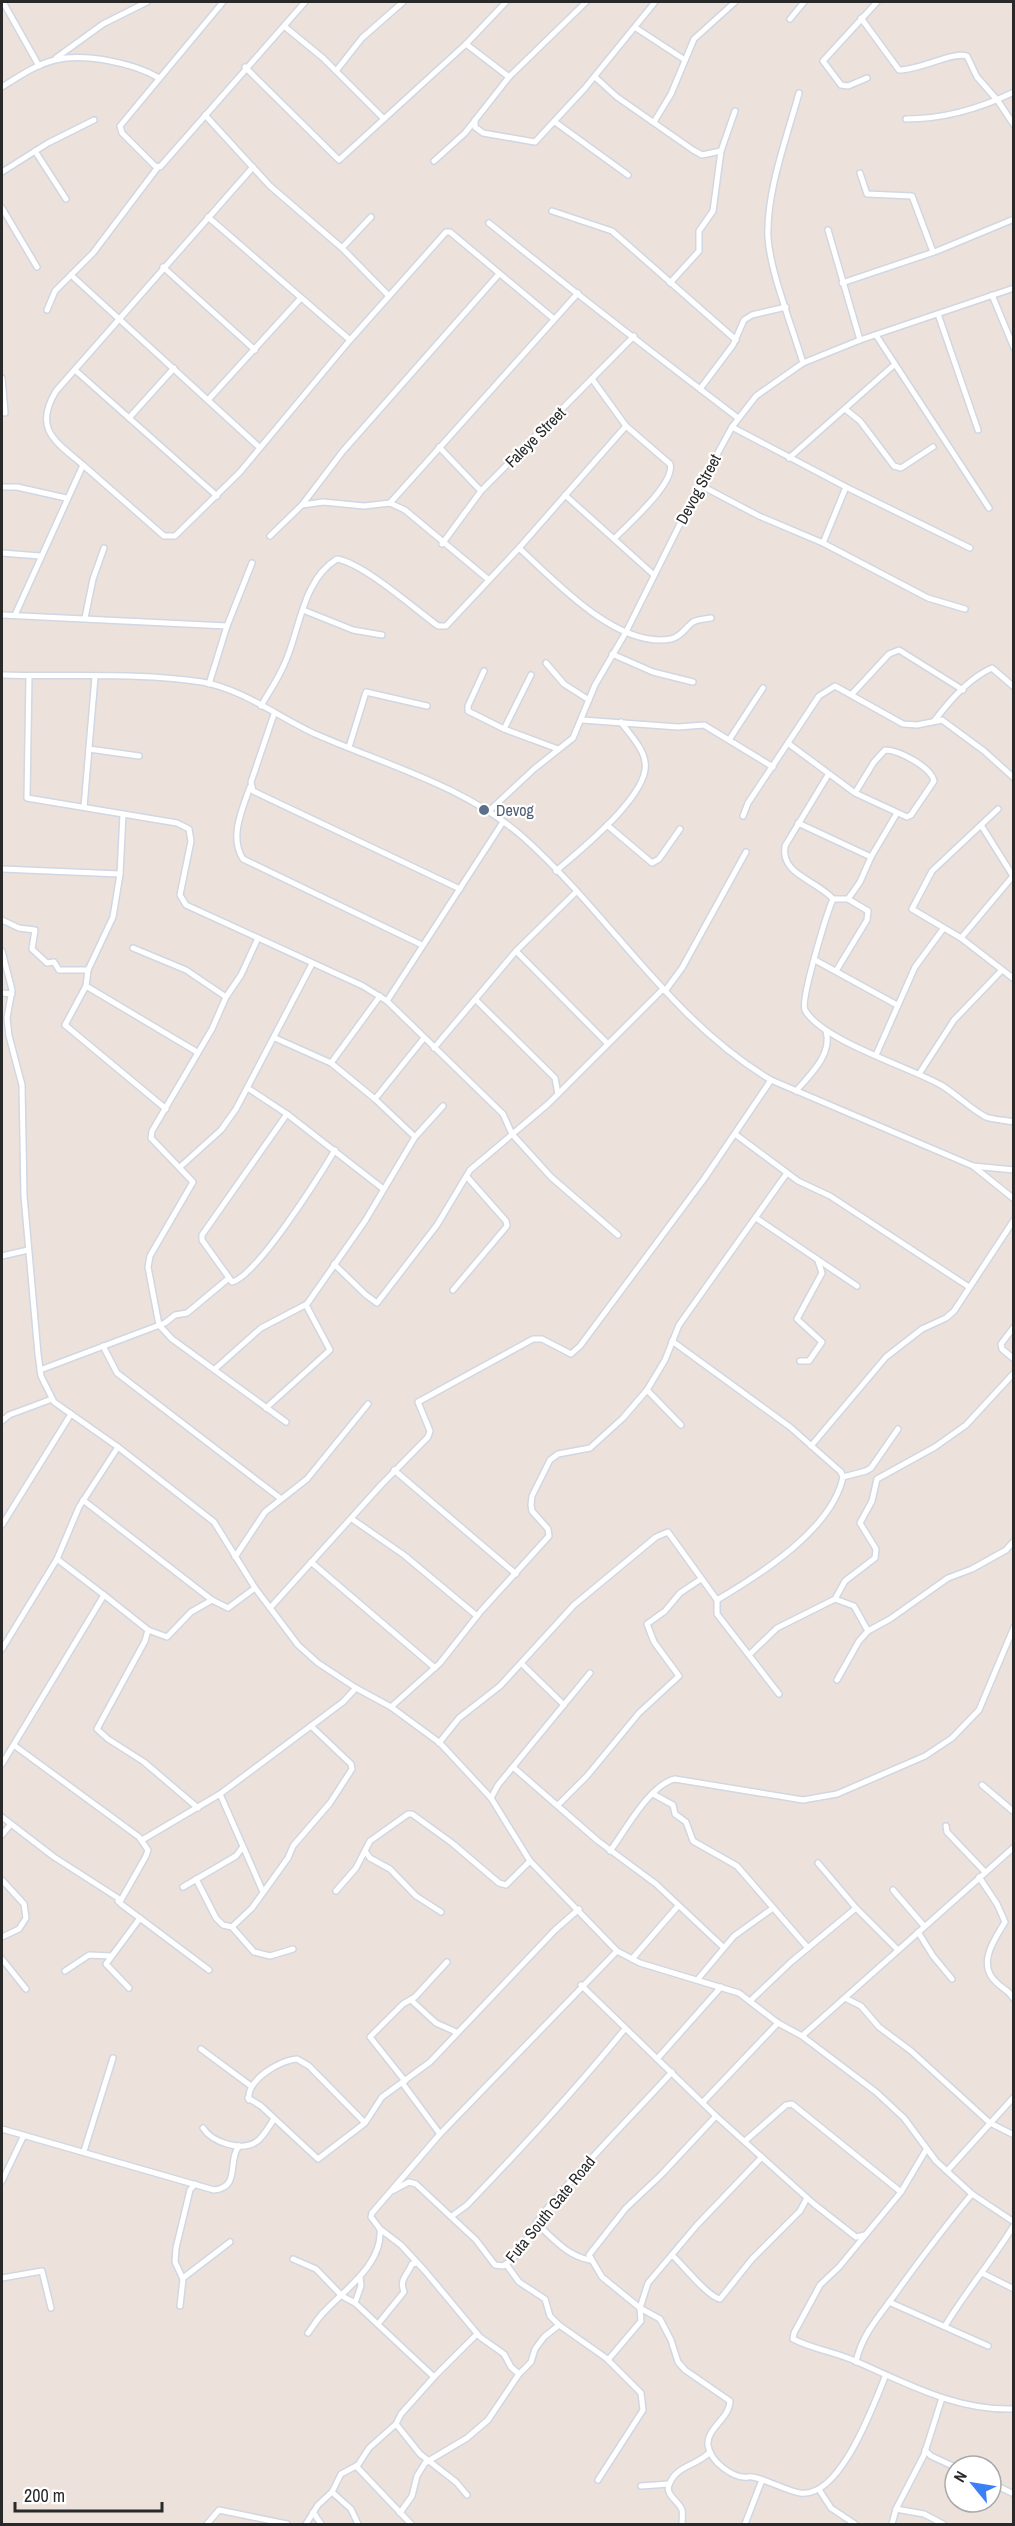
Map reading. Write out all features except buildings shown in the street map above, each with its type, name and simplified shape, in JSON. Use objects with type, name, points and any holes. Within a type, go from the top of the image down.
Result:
[{"type":"street","points":[[3,2],[39,66]]},
{"type":"street","points":[[55,60],[103,24],[135,4],[147,2]]},
{"type":"street","points":[[158,167],[120,131],[122,123],[223,2]]},
{"type":"street","points":[[47,310],[51,298],[105,238],[158,167],[305,2]]},
{"type":"street","points":[[336,71],[362,38],[404,2]]},
{"type":"street","points":[[245,67],[339,160],[466,44],[506,2]]},
{"type":"street","points":[[434,161],[475,120],[509,77],[586,2]]},
{"type":"street","points":[[475,120],[474,127],[480,132],[533,143],[595,77],[655,2]]},
{"type":"street","points":[[654,122],[671,94],[698,33],[735,2]]},
{"type":"street","points":[[789,19],[804,2]]},
{"type":"street","points":[[867,78],[848,86],[841,85],[824,61],[877,2]]},
{"type":"street","points":[[861,18],[875,33],[898,69],[914,70],[953,55],[964,55],[969,59],[977,77],[998,101],[1014,125]]},
{"type":"street","points":[[284,26],[336,71],[384,119]]},
{"type":"street","points":[[636,28],[685,60]]},
{"type":"street","points":[[466,44],[509,77]]},
{"type":"street","points":[[2,87],[39,66],[55,60],[76,58],[134,66],[159,78]]},
{"type":"street","points":[[595,77],[617,98],[698,153],[712,154],[721,151]]},
{"type":"street","points":[[906,119],[946,116],[998,101],[1014,92]]},
{"type":"street","points":[[799,93],[782,154],[768,231],[773,262],[803,363]]},
{"type":"street","points":[[670,283],[699,251],[700,228],[713,211],[721,151],[735,111]]},
{"type":"street","points":[[205,116],[270,186],[342,248],[389,296]]},
{"type":"street","points":[[2,172],[35,151],[94,120]]},
{"type":"street","points":[[555,122],[628,175]]},
{"type":"street","points":[[35,151],[66,199]]},
{"type":"street","points":[[253,167],[75,370],[47,406],[46,426],[57,442],[169,538],[175,537],[217,496],[446,232],[450,232],[554,319]]},
{"type":"street","points":[[860,173],[867,194],[912,196],[933,252]]},
{"type":"street","points":[[2,208],[37,267]]},
{"type":"street","points":[[552,211],[612,231],[735,340]]},
{"type":"street","points":[[207,217],[350,340]]},
{"type":"street","points":[[342,248],[372,217]]},
{"type":"street","points":[[842,283],[933,252],[1014,219]]},
{"type":"street","points":[[489,223],[556,279],[578,293],[738,418]]},
{"type":"street","points":[[828,230],[860,340]]},
{"type":"street","points":[[164,267],[255,350]]},
{"type":"street","points":[[270,536],[302,504],[343,451],[500,274]]},
{"type":"street","points":[[71,275],[259,447]]},
{"type":"street","name":"Devog Street","points":[[489,811],[573,738],[612,654],[626,632],[700,485],[732,427],[756,396],[803,363],[860,340],[1014,288]]},
{"type":"street","points":[[390,503],[578,293]]},
{"type":"street","points":[[992,296],[1014,348]]},
{"type":"street","points":[[208,400],[300,299]]},
{"type":"street","points":[[700,389],[735,340],[741,324],[747,317],[786,307]]},
{"type":"street","points":[[938,314],[978,430]]},
{"type":"street","points":[[876,335],[894,365],[939,428],[989,508]]},
{"type":"street","name":"Faleye Street","points":[[442,544],[481,491],[634,336]]},
{"type":"street","points":[[789,458],[894,365]]},
{"type":"street","points":[[129,418],[174,368]]},
{"type":"street","points":[[75,370],[217,496]]},
{"type":"street","points":[[2,378],[5,413]]},
{"type":"street","points":[[592,379],[626,426],[670,464],[671,468],[669,476],[654,498],[614,539]]},
{"type":"street","points":[[845,409],[860,421],[894,466],[902,468],[933,447]]},
{"type":"street","points":[[261,706],[285,664],[303,610],[320,574],[337,559],[369,575],[441,627],[446,626],[519,548],[626,426]]},
{"type":"street","points":[[732,427],[846,488],[970,548]]},
{"type":"street","points":[[439,447],[481,491]]},
{"type":"street","points":[[15,615],[66,498],[83,465]]},
{"type":"street","points":[[700,485],[759,516],[823,543],[928,598],[965,609]]},
{"type":"street","points":[[2,487],[35,490],[66,498]]},
{"type":"street","points":[[823,543],[846,488]]},
{"type":"street","points":[[565,495],[654,575]]},
{"type":"street","points":[[302,504],[323,502],[364,506],[390,503],[405,510],[442,544],[489,580]]},
{"type":"street","points":[[85,618],[93,579],[104,548]]},
{"type":"street","points":[[519,548],[594,613],[626,632],[669,639],[679,635],[694,622],[711,618]]},
{"type":"street","points":[[2,553],[40,556]]},
{"type":"street","points":[[209,684],[227,626],[252,563]]},
{"type":"street","points":[[303,610],[353,630],[382,635]]},
{"type":"street","points":[[2,615],[227,626]]},
{"type":"street","points":[[852,694],[889,654],[899,650],[963,690]]},
{"type":"street","points":[[612,654],[653,672],[693,682]]},
{"type":"street","points":[[546,663],[564,684],[589,700]]},
{"type":"street","points":[[935,720],[954,695],[983,672],[992,669],[1014,687]]},
{"type":"street","points":[[484,671],[467,708],[504,729],[558,749]]},
{"type":"street","points":[[2,675],[95,677],[209,684],[242,695],[274,714],[435,782],[489,811],[524,839],[576,892],[664,990],[720,1045],[771,1080],[973,1166],[1014,1199]]},
{"type":"street","points":[[504,729],[531,675]]},
{"type":"street","points":[[30,676],[26,796],[29,800],[177,823],[189,829],[191,841],[181,899],[197,911],[387,1001],[503,1114],[512,1134],[551,1177],[618,1235]]},
{"type":"street","points":[[84,807],[95,677]]},
{"type":"street","points":[[743,816],[748,803],[823,692],[835,686],[903,724],[917,725],[935,720],[954,727],[1014,778]]},
{"type":"street","points":[[729,740],[763,688]]},
{"type":"street","points":[[349,747],[366,692],[427,706]]},
{"type":"street","points":[[274,714],[238,820],[237,835],[243,859],[422,945]]},
{"type":"street","points":[[582,720],[678,726],[704,725],[773,767]]},
{"type":"street","points":[[556,871],[607,825],[633,793],[645,771],[642,751],[621,722]]},
{"type":"street","points":[[789,744],[855,793],[907,817],[911,815],[934,781],[929,772],[904,756],[889,750],[881,753],[855,793]]},
{"type":"street","points":[[89,749],[139,756]]},
{"type":"street","points":[[828,775],[785,846],[786,864],[826,891],[833,899],[848,899],[868,911],[867,920],[836,971]]},
{"type":"street","points":[[250,787],[259,796],[460,889]]},
{"type":"street","points":[[998,809],[932,871],[912,905],[914,912],[961,938],[1014,979]]},
{"type":"street","points":[[848,899],[861,882],[871,857],[897,813]]},
{"type":"street","points":[[123,814],[120,874],[113,917],[88,970],[86,986],[66,1027],[166,1109]]},
{"type":"street","points":[[387,1001],[503,822]]},
{"type":"street","points":[[798,823],[871,857]]},
{"type":"street","points":[[607,825],[652,863],[659,859],[680,829]]},
{"type":"street","points":[[961,938],[1014,876],[981,825]]},
{"type":"street","points":[[334,1264],[371,1300],[377,1303],[437,1226],[468,1178],[470,1170],[558,1094],[607,1043],[664,990],[682,968],[746,852]]},
{"type":"street","points":[[2,869],[120,874]]},
{"type":"street","points":[[434,1048],[516,951],[576,892]]},
{"type":"street","points":[[833,899],[807,985],[804,1008],[826,1031],[919,1074],[964,1099],[987,1117],[1014,1122]]},
{"type":"street","points":[[2,920],[19,928],[35,930],[32,949],[47,963],[54,963],[59,970],[88,970]]},
{"type":"street","points":[[876,1055],[893,1022],[897,1005],[915,967],[943,929]]},
{"type":"street","points":[[258,938],[241,975],[226,997],[212,1029],[151,1136],[190,1177],[192,1186],[150,1256],[148,1267],[159,1325],[177,1344],[286,1422]]},
{"type":"street","points":[[133,948],[186,970],[226,997]]},
{"type":"street","points":[[2,951],[12,994],[7,1018],[9,1041],[22,1085],[24,1196],[40,1370],[52,1400],[118,1447],[211,1519],[255,1588],[298,1645],[318,1663],[391,1707],[439,1743],[491,1798],[530,1861],[617,1951],[632,1959],[721,1987],[750,2001],[778,2023],[802,2036],[895,2109],[926,2150],[947,2171],[972,2194],[1014,2224],[982,2273],[969,2287],[945,2326]]},
{"type":"street","points":[[516,951],[607,1043]]},
{"type":"street","points":[[815,960],[897,1005]]},
{"type":"street","points":[[180,1167],[221,1130],[249,1089],[312,964]]},
{"type":"street","points":[[919,1074],[954,1020],[1002,970]]},
{"type":"street","points":[[86,986],[197,1052]]},
{"type":"street","points":[[2,993],[12,994]]},
{"type":"street","points":[[331,1063],[380,996]]},
{"type":"street","points":[[476,1000],[555,1078],[558,1094]]},
{"type":"street","points":[[796,1091],[818,1066],[825,1053],[828,1037],[826,1031]]},
{"type":"street","points":[[275,1038],[331,1063],[375,1099],[415,1137]]},
{"type":"street","points":[[375,1099],[424,1038]]},
{"type":"street","points":[[2,1043],[9,1041]]},
{"type":"street","points":[[270,1608],[394,1470],[431,1433],[419,1406],[422,1399],[533,1339],[542,1339],[571,1354],[580,1346],[735,1134],[771,1080]]},
{"type":"street","points":[[249,1089],[287,1114],[382,1188]]},
{"type":"street","points":[[215,1369],[261,1328],[306,1305],[365,1221],[382,1188],[415,1137],[443,1106]]},
{"type":"street","points":[[287,1114],[202,1235],[202,1240],[232,1282],[236,1281],[276,1237],[299,1208],[335,1150]]},
{"type":"street","points":[[735,1134],[787,1173],[830,1196],[969,1287]]},
{"type":"street","points":[[973,1166],[1014,1170]]},
{"type":"street","points":[[391,1707],[435,1668],[550,1533],[532,1511],[531,1505],[532,1496],[550,1460],[558,1454],[595,1445],[647,1389],[661,1368],[679,1325],[787,1173]]},
{"type":"street","points":[[453,1290],[507,1226],[506,1221],[468,1178]]},
{"type":"street","points":[[756,1218],[857,1286]]},
{"type":"street","points":[[811,1446],[886,1357],[922,1329],[946,1318],[954,1311],[1014,1220]]},
{"type":"street","points":[[2,1256],[28,1250]]},
{"type":"street","points":[[800,1361],[809,1360],[821,1345],[820,1339],[797,1319],[822,1273],[818,1261]]},
{"type":"street","points":[[40,1370],[159,1325],[175,1315],[187,1313],[229,1278]]},
{"type":"street","points":[[266,1408],[330,1350],[306,1305]]},
{"type":"street","points":[[1014,1327],[1001,1344],[1002,1349],[1014,1359]]},
{"type":"street","points":[[672,1341],[741,1394],[760,1405],[841,1472],[843,1477],[830,1508],[802,1537],[769,1568],[717,1600]]},
{"type":"street","points":[[103,1346],[117,1373],[280,1498]]},
{"type":"street","points":[[750,1654],[777,1628],[835,1599],[845,1581],[877,1555],[860,1523],[872,1501],[877,1479],[935,1447],[966,1425],[1014,1373]]},
{"type":"street","points":[[647,1389],[681,1425]]},
{"type":"street","points":[[2,1420],[52,1400]]},
{"type":"street","points":[[235,1557],[265,1512],[307,1479],[368,1404]]},
{"type":"street","points":[[2,1525],[71,1414]]},
{"type":"street","points":[[843,1477],[866,1472],[871,1468],[898,1429]]},
{"type":"street","points":[[2,1649],[57,1559],[83,1500],[118,1447]]},
{"type":"street","points":[[394,1470],[516,1574]]},
{"type":"street","points":[[83,1500],[213,1600],[228,1608],[255,1588]]},
{"type":"street","points":[[352,1519],[404,1555],[477,1616]]},
{"type":"street","points":[[439,1743],[459,1718],[500,1686],[522,1664],[574,1605],[663,1533],[670,1533],[717,1600],[717,1614],[779,1694]]},
{"type":"street","points":[[837,1680],[859,1641],[868,1631],[890,1619],[948,1578],[972,1569],[1006,1550],[1014,1541]]},
{"type":"street","points":[[57,1559],[148,1629],[167,1637],[191,1612],[213,1600]]},
{"type":"street","points":[[311,1562],[435,1668]]},
{"type":"street","points":[[558,1805],[587,1776],[639,1713],[679,1676],[654,1642],[647,1624],[665,1611],[680,1593],[701,1579]]},
{"type":"street","points":[[2,1764],[15,1746],[104,1595]]},
{"type":"street","points":[[835,1599],[855,1606],[868,1631]]},
{"type":"street","points":[[610,1851],[652,1794],[667,1780],[675,1779],[803,1800],[837,1794],[924,1756],[952,1738],[979,1710],[1014,1627]]},
{"type":"street","points":[[148,1629],[145,1641],[97,1729],[108,1740],[144,1762],[198,1808]]},
{"type":"street","points":[[522,1664],[564,1705]]},
{"type":"street","points":[[491,1798],[513,1767],[590,1673]]},
{"type":"street","points":[[142,1840],[220,1794],[343,1702],[356,1688]]},
{"type":"street","points":[[232,1927],[252,1908],[288,1858],[293,1846],[330,1803],[352,1769],[351,1764],[311,1726]]},
{"type":"street","points":[[15,1746],[142,1840],[148,1850],[121,1900],[118,1901],[209,1970]]},
{"type":"street","points":[[513,1767],[610,1851],[656,1884],[723,1947]]},
{"type":"street","points":[[982,1785],[1014,1812]]},
{"type":"street","points":[[220,1794],[263,1892]]},
{"type":"street","points":[[652,1794],[673,1805],[675,1815],[686,1821],[693,1841],[737,1866],[808,1948]]},
{"type":"street","points":[[336,1891],[361,1860],[370,1841],[405,1815],[412,1814],[499,1883],[506,1885],[530,1861]]},
{"type":"street","points":[[2,1818],[121,1900]]},
{"type":"street","points":[[2,1835],[10,1825]]},
{"type":"street","points":[[945,1826],[947,1832],[985,1872]]},
{"type":"street","points":[[802,2036],[1014,1847]]},
{"type":"street","points":[[183,1887],[236,1856],[242,1848]]},
{"type":"street","points":[[365,1851],[370,1858],[390,1869],[416,1896],[441,1912]]},
{"type":"street","points":[[361,1860],[370,1858]]},
{"type":"street","points":[[818,1863],[856,1908],[898,1950]]},
{"type":"street","points":[[978,1877],[997,1904],[1005,1922],[988,1952],[989,1970],[996,1982],[1009,1991],[1014,1999]]},
{"type":"street","points":[[195,1879],[216,1918],[223,1925],[232,1927],[259,1955],[270,1956],[293,1949]]},
{"type":"street","points":[[2,1880],[24,1904],[26,1918],[19,1929],[2,1937]]},
{"type":"street","points":[[892,1890],[924,1926]]},
{"type":"street","points":[[632,1959],[678,1906]]},
{"type":"street","points":[[698,1979],[723,1947],[741,1930],[773,1908]]},
{"type":"street","points":[[750,2001],[856,1908]]},
{"type":"street","points":[[365,2123],[309,2066],[297,2060],[285,2062],[250,2086],[249,2100],[261,2106],[319,2159],[336,2143],[365,2123],[378,2101],[430,2062],[555,1930],[579,1910]]},
{"type":"street","points":[[129,1988],[107,1967],[111,1956],[140,1918]]},
{"type":"street","points":[[918,1932],[933,1956],[952,1979]]},
{"type":"street","points":[[519,2374],[511,2367],[504,2354],[477,2334],[401,2245],[380,2229],[371,2217],[386,2194],[440,2134],[617,1951]]},
{"type":"street","points":[[65,1971],[89,1955],[111,1956]]},
{"type":"street","points":[[2,1959],[26,1989]]},
{"type":"street","points":[[440,2134],[370,2037],[411,2000],[447,1962]]},
{"type":"street","points":[[581,1986],[624,2030],[672,2072],[716,2116],[807,2198],[856,2237],[858,2245]]},
{"type":"street","points":[[657,2059],[721,1987]]},
{"type":"street","points":[[845,1998],[861,2006],[879,2027],[911,2051],[990,2122],[1014,2135]]},
{"type":"street","points":[[411,2000],[436,2023],[456,2032]]},
{"type":"street","points":[[703,2102],[778,2023]]},
{"type":"street","points":[[386,2194],[409,2182],[416,2184],[452,2216],[467,2205],[543,2121],[583,2082],[624,2030]]},
{"type":"street","points":[[201,2049],[250,2086]]},
{"type":"street","points":[[84,2151],[113,2058]]},
{"type":"street","name":"Futa South Gate Road","points":[[452,2216],[476,2240],[495,2265],[506,2264],[536,2223],[594,2155],[672,2072]]},
{"type":"street","points":[[947,2171],[1014,2097]]},
{"type":"street","points":[[745,2141],[786,2105],[792,2104],[901,2192]]},
{"type":"street","points":[[590,2260],[592,2248],[626,2208],[661,2175],[716,2116]]},
{"type":"street","points":[[203,2128],[215,2140],[239,2146],[256,2142],[274,2119]]},
{"type":"street","points":[[2,2128],[214,2190],[227,2185],[234,2175],[234,2156],[239,2146]]},
{"type":"street","points":[[2,2181],[24,2135]]},
{"type":"street","points":[[926,2150],[901,2192],[858,2245],[820,2285],[792,2337],[798,2342],[856,2362],[885,2377],[942,2398],[973,2407],[1014,2409]]},
{"type":"street","points":[[608,2360],[641,2321],[640,2308],[645,2288],[697,2225],[762,2157]]},
{"type":"street","points":[[180,2306],[183,2278],[176,2262],[176,2248],[190,2190],[195,2184]]},
{"type":"street","points":[[856,2362],[866,2335],[943,2228],[972,2194]]},
{"type":"street","points":[[672,2255],[710,2295],[720,2299],[752,2259],[800,2211],[807,2198]]},
{"type":"street","points":[[536,2223],[564,2248],[579,2258],[590,2260],[602,2277],[640,2308],[663,2322],[678,2362],[685,2370],[730,2401],[727,2411],[709,2438],[710,2452],[720,2465],[736,2476],[756,2477],[802,2494],[820,2490],[849,2456],[885,2377]]},
{"type":"street","points":[[308,2333],[324,2311],[342,2295],[351,2283],[360,2277],[374,2256],[380,2229]]},
{"type":"street","points":[[856,2237],[865,2235]]},
{"type":"street","points":[[183,2278],[230,2242]]},
{"type":"street","points":[[293,2259],[324,2275],[342,2295],[355,2303],[434,2377]]},
{"type":"street","points":[[378,2324],[404,2292],[401,2285],[402,2278],[412,2264],[417,2263]]},
{"type":"street","points":[[506,2264],[519,2282],[545,2299],[550,2316],[559,2325],[608,2360],[639,2389],[644,2406],[598,2480]]},
{"type":"street","points":[[2,2278],[42,2271],[51,2308]]},
{"type":"street","points":[[982,2273],[1014,2289]]},
{"type":"street","points":[[355,2303],[361,2286],[360,2277]]},
{"type":"street","points":[[889,2302],[988,2346]]},
{"type":"street","points":[[400,2513],[412,2496],[417,2476],[428,2460],[453,2447],[488,2420],[519,2374],[531,2362],[535,2349],[544,2337],[559,2325]]},
{"type":"street","points":[[306,2524],[313,2512],[332,2492],[341,2474],[356,2466],[369,2448],[396,2424],[401,2414],[434,2377],[477,2334]]},
{"type":"street","points":[[892,2524],[896,2510],[925,2450],[942,2398]]},
{"type":"street","points":[[396,2424],[428,2460],[456,2482],[467,2495]]},
{"type":"street","points":[[925,2450],[943,2462]]},
{"type":"street","points":[[682,2524],[682,2510],[669,2493],[669,2484],[684,2467],[704,2458],[710,2452]]},
{"type":"street","points":[[356,2466],[411,2524]]},
{"type":"street","points":[[745,2524],[762,2480]]},
{"type":"street","points":[[641,2486],[669,2484]]},
{"type":"street","points":[[820,2490],[828,2505],[845,2522],[855,2524]]},
{"type":"street","points":[[332,2492],[351,2509],[358,2524]]},
{"type":"street","points":[[207,2524],[219,2510],[287,2524]]},
{"type":"street","points":[[896,2510],[924,2514],[943,2524]]},
{"type":"street","points":[[313,2512],[321,2524]]},
{"type":"place","name":"Devog","points":[[484,810]]}]
